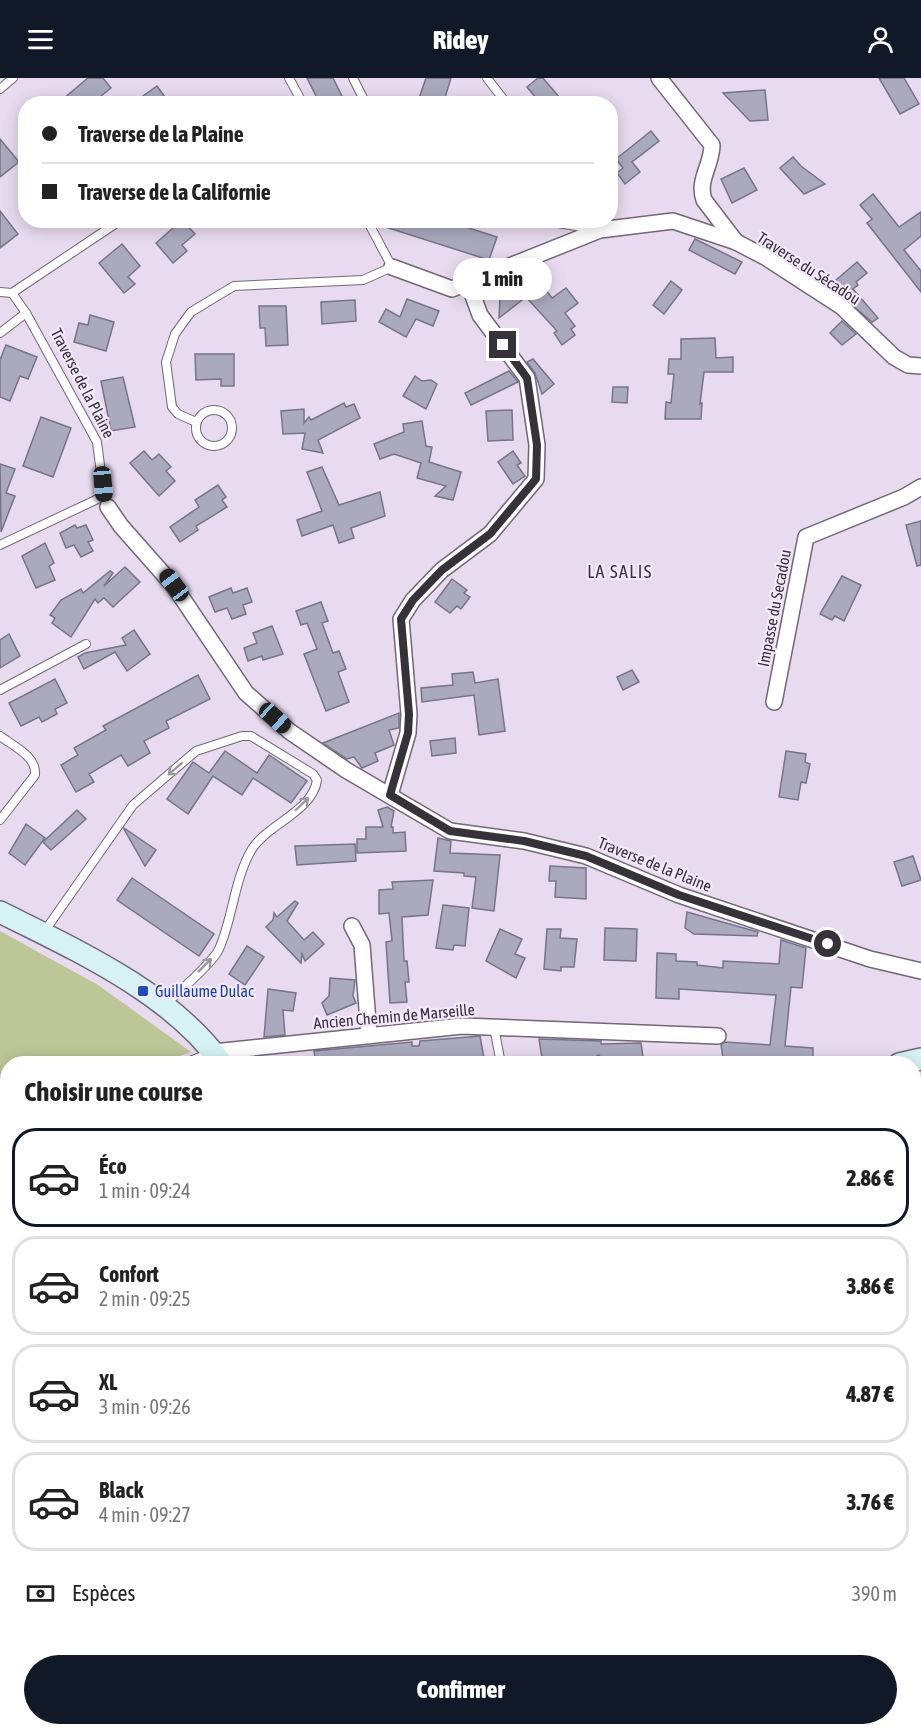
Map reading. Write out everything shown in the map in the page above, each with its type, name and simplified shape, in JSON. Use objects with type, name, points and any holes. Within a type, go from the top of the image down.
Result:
[{"type":"main road","points":[[0,912],[111,970],[163,1007],[216,1056]]},
{"type":"street","points":[[659,78],[712,145],[712,157],[702,180],[701,192],[704,200],[736,242]]},
{"type":"street","name":"Traverse du Sécadou","points":[[618,224],[673,221],[736,242],[765,257],[842,307],[894,357],[908,365],[921,366]]},
{"type":"street","name":"Traverse du Sécadou","points":[[392,267],[452,289],[469,285],[590,228]]},
{"type":"street","points":[[390,795],[408,733],[409,714],[401,619],[413,600],[442,570],[490,534],[536,479],[537,445],[527,378],[480,315],[469,285]]},
{"type":"street","name":"Impasse du Secadou","points":[[774,702],[806,537],[904,497],[921,487]]},
{"type":"street","name":"Traverse de la Plaine","points":[[106,502],[121,526],[174,585],[246,693],[289,731],[450,831],[524,841],[586,856],[679,895],[870,959],[921,971]]},
{"type":"street","points":[[352,926],[362,945],[369,1035]]},
{"type":"street","name":"Ancien Chemin de Marseille","points":[[231,1056],[369,1035],[462,1026],[718,1036]]},
{"type":"lane","points":[[0,89],[13,78]]},
{"type":"lane","points":[[289,78],[299,96]]},
{"type":"lane","points":[[353,78],[362,96]]},
{"type":"lane","points":[[487,78],[501,96]]},
{"type":"lane","points":[[0,292],[12,293],[109,228]]},
{"type":"lane","points":[[196,422],[178,414],[172,407],[166,362],[175,334],[191,312],[234,286],[363,280],[392,267],[371,228]]},
{"type":"lane","name":"Traverse de la Plaine","points":[[12,293],[26,313],[97,442],[106,502]]},
{"type":"lane","points":[[0,333],[26,313]]},
{"type":"lane","points":[[206,411],[219,411],[230,420],[231,434],[222,444],[208,446],[197,436],[196,422],[206,411]]},
{"type":"lane","points":[[0,545],[106,502]]},
{"type":"lane","points":[[0,690],[86,644]]},
{"type":"lane","points":[[0,736],[32,759],[36,766],[35,775],[0,820]]},
{"type":"lane","points":[[43,934],[133,805],[196,751],[242,736],[257,738],[313,774],[317,780],[316,785],[305,803],[264,835],[252,849],[242,872],[218,951],[163,1007]]},
{"type":"lane","points":[[494,1027],[499,1056]]},
{"type":"green space","points":[[0,931],[98,985],[191,1052],[180,1056],[0,1056]]},
{"type":"building","points":[[88,78],[103,78],[111,88],[101,96],[67,96]]},
{"type":"building","points":[[307,78],[333,78],[342,96],[316,96]]},
{"type":"building","points":[[426,78],[451,78],[445,96],[420,96]]},
{"type":"building","points":[[538,78],[543,78],[558,96],[534,96],[527,87]]},
{"type":"building","points":[[879,78],[904,78],[919,104],[900,114]]},
{"type":"building","points":[[157,86],[164,96],[143,96]]},
{"type":"building","points":[[765,90],[768,120],[750,121],[723,93]]},
{"type":"building","points":[[651,131],[659,141],[632,162],[640,172],[625,184],[618,174],[623,168],[618,157]]},
{"type":"building","points":[[0,139],[18,163],[0,177]]},
{"type":"building","points":[[793,157],[825,184],[804,194],[780,168]]},
{"type":"building","points":[[744,168],[757,190],[732,203],[721,179]]},
{"type":"building","points":[[873,194],[899,227],[921,212],[921,236],[904,250],[921,271],[921,292],[867,223],[872,219],[860,205]]},
{"type":"building","points":[[0,211],[18,234],[0,248]]},
{"type":"building","points":[[173,228],[189,228],[195,234],[182,245],[187,251],[173,263],[156,243]]},
{"type":"building","points":[[389,228],[469,228],[497,237],[489,260]]},
{"type":"building","points":[[695,239],[742,262],[735,274],[689,250]]},
{"type":"building","points":[[122,244],[140,266],[128,277],[135,284],[124,293],[99,263]]},
{"type":"building","points":[[857,262],[867,273],[856,282],[858,285],[853,289],[878,318],[872,322],[829,286]]},
{"type":"building","points":[[545,275],[548,280],[542,285],[552,298],[566,288],[578,303],[565,313],[575,326],[571,329],[575,335],[562,345],[554,333],[557,331],[526,297],[499,318],[500,298]]},
{"type":"building","points":[[671,281],[682,290],[664,314],[653,305]]},
{"type":"building","points":[[407,299],[439,311],[433,326],[416,319],[406,337],[379,322],[386,309],[400,317]]},
{"type":"building","points":[[355,300],[356,321],[322,324],[321,302]]},
{"type":"building","points":[[259,306],[286,306],[288,345],[266,346],[265,328],[260,328]]},
{"type":"building","points":[[90,315],[114,322],[106,351],[74,342],[79,323],[88,325]]},
{"type":"building","points":[[842,321],[856,334],[842,345],[830,333]]},
{"type":"building","points":[[715,338],[716,358],[733,357],[733,372],[704,372],[700,404],[702,403],[701,419],[665,419],[666,402],[671,403],[674,374],[668,374],[669,359],[681,359],[681,339]]},
{"type":"building","points":[[6,345],[37,357],[28,379],[20,376],[10,401],[0,397],[0,360]]},
{"type":"building","points":[[195,354],[234,354],[234,386],[221,386],[221,379],[196,380]]},
{"type":"building","points":[[533,359],[554,384],[542,394],[535,373],[527,362]]},
{"type":"building","points":[[509,371],[518,382],[471,405],[465,393]]},
{"type":"building","points":[[415,376],[422,381],[431,380],[437,384],[426,409],[403,396]]},
{"type":"building","points":[[123,377],[135,427],[111,431],[101,381]]},
{"type":"building","points":[[613,387],[628,387],[627,403],[612,402]]},
{"type":"building","points":[[344,403],[346,407],[354,404],[360,418],[318,440],[323,453],[302,449],[305,433],[283,434],[281,411],[304,409],[304,423],[309,417],[311,420]]},
{"type":"building","points":[[512,410],[513,440],[488,441],[486,411]]},
{"type":"building","points":[[41,417],[71,428],[53,477],[23,466]]},
{"type":"building","points":[[422,421],[426,446],[432,447],[429,462],[461,472],[453,500],[435,496],[446,486],[417,478],[421,463],[394,454],[380,459],[374,444],[404,432],[403,424]]},
{"type":"building","points":[[144,451],[152,460],[159,454],[171,467],[166,471],[175,481],[159,496],[130,463]]},
{"type":"building","points":[[513,451],[521,463],[517,465],[525,476],[513,484],[498,462]]},
{"type":"building","points":[[0,464],[15,469],[6,493],[15,496],[1,532]]},
{"type":"building","points":[[322,467],[339,505],[380,492],[385,516],[351,528],[354,538],[339,543],[333,525],[302,536],[297,520],[322,511],[307,472]]},
{"type":"building","points":[[218,485],[226,497],[222,500],[227,507],[196,526],[198,530],[180,542],[170,527],[199,507],[195,500]]},
{"type":"building","points":[[921,521],[921,565],[917,566],[906,525]]},
{"type":"building","points":[[75,525],[77,528],[86,525],[93,540],[88,542],[93,551],[81,557],[74,545],[66,548],[60,533]]},
{"type":"building","points":[[45,543],[54,563],[49,566],[55,580],[36,588],[22,556]]},
{"type":"building","points":[[125,567],[140,582],[113,607],[104,598],[98,603],[95,599],[71,637],[52,623],[55,618],[50,615],[61,600],[81,589],[83,593],[110,571],[113,573],[104,586]]},
{"type":"building","points":[[842,576],[861,585],[844,621],[835,616],[832,620],[820,614]]},
{"type":"building","points":[[452,579],[467,590],[464,593],[470,597],[461,609],[457,606],[450,613],[435,602]]},
{"type":"building","points":[[231,588],[233,593],[247,588],[252,602],[243,605],[246,614],[232,619],[227,608],[215,612],[209,597]]},
{"type":"building","points":[[321,602],[328,621],[322,623],[333,653],[339,651],[346,669],[338,672],[349,702],[326,711],[304,654],[317,649],[307,623],[301,625],[296,611]]},
{"type":"building","points":[[272,626],[283,654],[263,660],[262,656],[248,661],[244,648],[257,643],[253,633]]},
{"type":"building","points":[[134,630],[150,654],[127,671],[115,652],[84,669],[78,657],[85,653],[126,645],[122,638]]},
{"type":"building","points":[[9,634],[20,656],[0,668],[0,640]]},
{"type":"building","points":[[632,670],[639,682],[623,690],[617,677]]},
{"type":"building","points":[[473,672],[475,683],[498,679],[505,731],[479,735],[474,695],[422,702],[421,688],[453,685],[452,674]]},
{"type":"building","points":[[198,675],[210,699],[166,721],[169,728],[144,741],[150,753],[128,766],[121,755],[89,774],[94,782],[76,792],[61,765],[78,755],[74,748],[106,730],[103,726]]},
{"type":"building","points":[[55,679],[67,703],[55,709],[57,714],[42,722],[39,717],[21,726],[9,703]]},
{"type":"building","points":[[399,713],[399,728],[389,730],[394,745],[375,753],[378,761],[362,768],[354,757],[347,759],[323,743]]},
{"type":"building","points":[[455,738],[456,753],[432,756],[430,741]]},
{"type":"building","points":[[225,751],[257,773],[269,755],[307,781],[291,803],[253,778],[242,795],[213,776],[188,814],[167,799],[193,762],[209,773]]},
{"type":"building","points":[[786,751],[806,754],[805,762],[810,764],[806,783],[801,782],[798,800],[779,797]]},
{"type":"building","points":[[387,807],[394,811],[391,827],[393,827],[393,833],[405,832],[406,851],[357,853],[357,839],[366,839],[366,827],[383,827],[378,810]]},
{"type":"building","points":[[77,810],[86,819],[51,850],[43,842]]},
{"type":"building","points":[[26,824],[45,838],[25,865],[9,853]]},
{"type":"building","points":[[124,829],[156,850],[145,866]]},
{"type":"building","points":[[438,838],[451,841],[450,853],[500,855],[494,911],[472,908],[476,877],[464,876],[464,873],[434,871]]},
{"type":"building","points":[[355,844],[356,861],[297,865],[295,846]]},
{"type":"building","points":[[913,856],[921,880],[902,886],[894,862]]},
{"type":"building","points":[[550,866],[586,868],[586,899],[555,897],[556,881],[549,881]]},
{"type":"building","points":[[132,878],[214,934],[199,956],[117,900]]},
{"type":"building","points":[[433,880],[428,915],[402,917],[404,961],[407,961],[409,982],[405,982],[407,1002],[390,1003],[386,942],[392,941],[389,913],[379,914],[379,890],[393,889],[392,882]]},
{"type":"building","points":[[295,901],[298,903],[287,921],[304,940],[313,932],[324,944],[305,961],[302,954],[301,963],[266,927],[273,920],[274,913],[277,917]]},
{"type":"building","points":[[443,905],[469,908],[465,946],[454,945],[453,950],[436,948]]},
{"type":"building","points":[[687,912],[758,932],[757,936],[694,934],[685,928]]},
{"type":"building","points":[[605,928],[637,929],[636,961],[604,960]]},
{"type":"building","points":[[500,929],[522,939],[515,954],[525,958],[516,978],[486,961]]},
{"type":"building","points":[[547,929],[561,929],[560,938],[577,939],[574,967],[561,967],[561,971],[544,969]]},
{"type":"building","points":[[781,940],[806,948],[802,988],[791,987],[785,1046],[813,1048],[813,1056],[723,1056],[721,1045],[725,1042],[770,1045],[776,995],[679,989],[679,999],[656,998],[657,953],[676,954],[676,961],[697,962],[697,965],[723,968],[723,961],[779,964]]},
{"type":"building","points":[[247,946],[264,957],[245,985],[229,974]]},
{"type":"building","points":[[330,978],[355,980],[353,996],[356,1003],[327,1015],[322,1003],[329,996]]},
{"type":"building","points":[[268,989],[296,993],[293,1011],[283,1010],[285,1035],[264,1037]]},
{"type":"building","points":[[480,1036],[484,1056],[315,1056],[314,1051],[412,1042],[412,1046],[419,1046],[420,1041]]},
{"type":"building","points":[[539,1039],[601,1041],[601,1044],[641,1043],[643,1056],[599,1055],[542,1056]]},
{"type":"place","name":"Guillaume Dulac","points":[[143,991]]},
{"type":"district","name":"LA SALIS","points":[[620,571]]},
{"type":"route","points":[[503,345],[527,378],[537,445],[536,479],[490,534],[442,570],[413,600],[401,619],[409,714],[408,733],[390,795],[450,831],[524,841],[586,856],[679,895],[828,944]]}]
